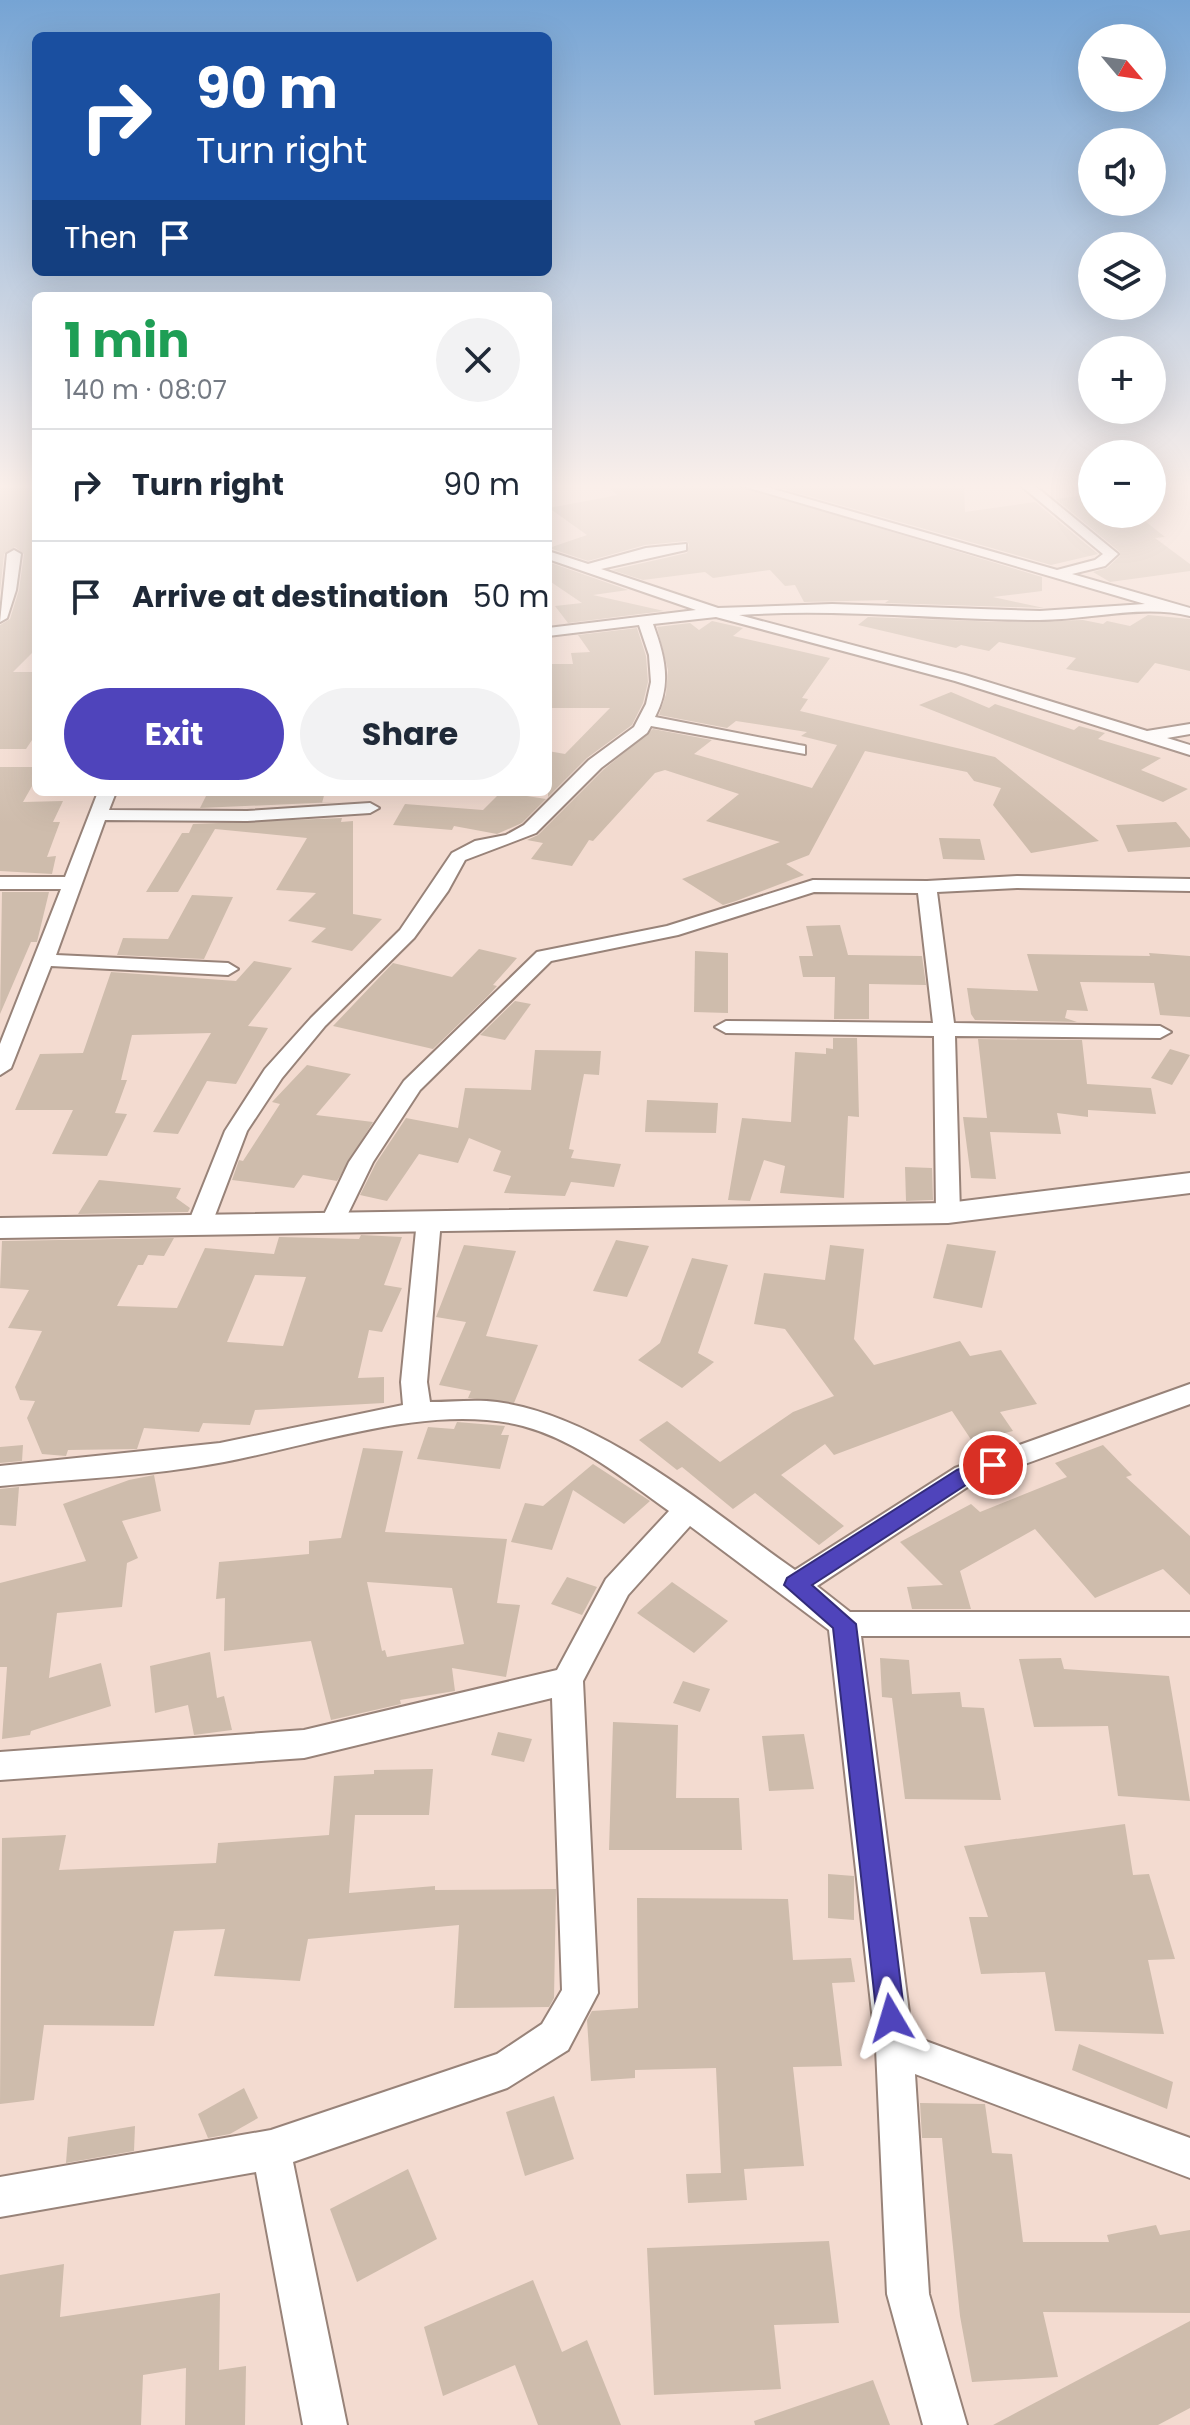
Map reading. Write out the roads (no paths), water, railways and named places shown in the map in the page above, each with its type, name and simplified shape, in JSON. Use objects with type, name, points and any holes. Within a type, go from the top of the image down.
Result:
[{"type":"street","points":[[0,618],[6,598]]},
{"type":"street","points":[[676,598],[960,678],[1190,750]]},
{"type":"street","points":[[1143,598],[1190,612]]},
{"type":"street","points":[[552,632],[713,611],[833,608],[1071,614],[1124,613],[1165,605]]},
{"type":"street","points":[[199,1226],[236,1131],[273,1074],[318,1022],[407,934],[439,891],[458,857],[530,829],[595,764],[628,743],[646,720],[659,682],[657,655],[645,621]]},
{"type":"street","points":[[646,720],[799,750]]},
{"type":"street","points":[[1146,737],[1190,729]]},
{"type":"street","points":[[0,1068],[9,1029],[44,960],[105,796]]},
{"type":"street","points":[[228,816],[237,796]]},
{"type":"street","points":[[97,815],[228,816],[370,808]]},
{"type":"street","points":[[333,1221],[361,1162],[412,1086],[544,956],[671,931],[813,886],[927,887],[1017,882],[1190,885]]},
{"type":"street","points":[[0,883],[73,883]]},
{"type":"street","points":[[927,887],[944,1030],[948,1213]]},
{"type":"street","points":[[44,960],[228,969]]},
{"type":"street","points":[[726,1027],[1160,1032]]},
{"type":"street","points":[[0,1228],[948,1213],[1190,1183]]},
{"type":"street","points":[[417,1412],[414,1382],[429,1220]]},
{"type":"street","points":[[795,1585],[965,1475],[1190,1394]]},
{"type":"street","points":[[0,1476],[220,1453],[417,1412],[495,1411],[530,1418],[596,1445],[795,1585],[844,1624],[1190,1624]]},
{"type":"street","points":[[0,2197],[271,2150],[507,2069],[555,2037],[580,1993],[567,1681],[617,1587],[688,1509]]},
{"type":"street","points":[[844,1624],[895,2048],[908,2294],[945,2425]]},
{"type":"street","points":[[0,1766],[304,1744],[567,1681]]},
{"type":"street","points":[[895,2048],[1190,2158]]},
{"type":"street","points":[[271,2150],[325,2425]]}]
